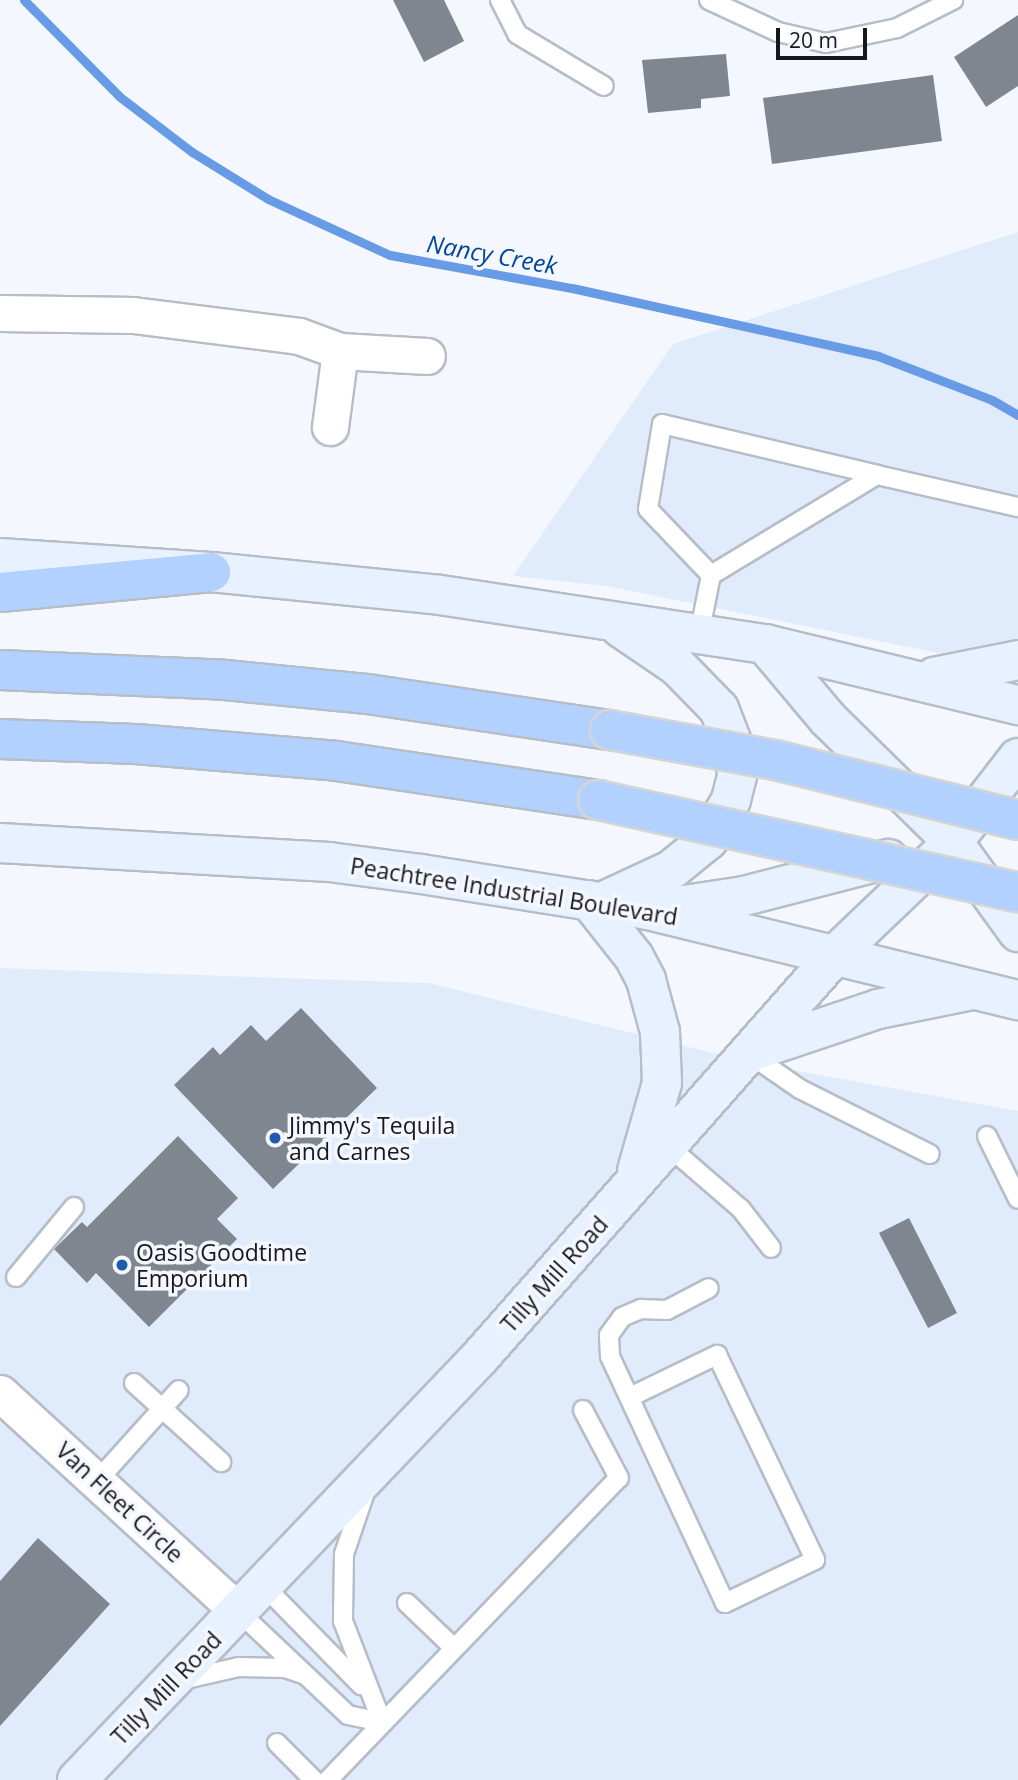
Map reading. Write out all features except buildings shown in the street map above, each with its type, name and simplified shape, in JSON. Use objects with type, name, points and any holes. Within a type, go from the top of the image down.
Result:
[{"type":"highway","points":[[0,592],[211,572]]},
{"type":"highway","points":[[0,670],[251,682],[368,694],[610,730],[775,760],[1018,820]]},
{"type":"highway","points":[[0,739],[136,744],[337,761],[598,800],[1018,892]]},
{"type":"main road","points":[[0,558],[211,572],[440,595],[765,644],[921,679],[1018,705]]},
{"type":"main road","points":[[611,621],[702,688],[730,730],[737,776],[731,800],[708,840],[671,870],[596,901],[634,957],[646,980],[664,1056],[654,1123],[638,1170],[617,1205]]},
{"type":"main road","points":[[765,644],[828,719],[953,842],[1018,932]]},
{"type":"main road","points":[[921,679],[1018,660]]},
{"type":"main road","name":"Tilly Mill Road","points":[[77,1780],[373,1474],[617,1205],[837,953],[953,842],[1018,758]]},
{"type":"main road","points":[[648,910],[744,896],[953,842],[1018,820]]},
{"type":"main road","name":"Peachtree Industrial Boulevard","points":[[0,842],[329,862],[596,901],[648,910],[837,953],[1018,1000]]},
{"type":"main road","points":[[748,1053],[878,1009],[977,989]]},
{"type":"street","points":[[0,313],[133,315],[299,336],[340,351],[427,356]]},
{"type":"street","points":[[330,427],[340,351]]},
{"type":"street","name":"Van Fleet Circle","points":[[0,1393],[97,1481],[251,1599]]},
{"type":"lane","points":[[500,0],[517,34],[604,86]]},
{"type":"lane","points":[[709,0],[778,32],[826,43],[897,29],[953,0]]},
{"type":"lane","points":[[711,575],[648,509],[662,424],[1018,506]]},
{"type":"lane","points":[[699,635],[711,575],[877,475]]},
{"type":"lane","points":[[748,1053],[800,1089],[930,1154]]},
{"type":"lane","points":[[987,1136],[1018,1199]]},
{"type":"lane","points":[[668,1146],[741,1209],[771,1248]]},
{"type":"lane","points":[[16,1277],[74,1207]]},
{"type":"lane","points":[[630,1398],[717,1355],[815,1560],[725,1602],[610,1356],[609,1335],[622,1317],[641,1309],[667,1310],[709,1288]]},
{"type":"lane","points":[[134,1384],[221,1462]]},
{"type":"lane","points":[[97,1481],[180,1390]]},
{"type":"lane","points":[[328,1780],[619,1478],[583,1410]]},
{"type":"lane","points":[[373,1474],[350,1533],[341,1586],[343,1621],[382,1723]]},
{"type":"lane","points":[[251,1599],[368,1692]]},
{"type":"lane","points":[[251,1599],[307,1676],[348,1715],[382,1723]]},
{"type":"lane","points":[[407,1603],[454,1648]]},
{"type":"lane","points":[[169,1684],[239,1667],[285,1668],[307,1676]]},
{"type":"lane","points":[[277,1743],[314,1780]]},
{"type":"shaded area","points":[[1018,232],[1018,669],[606,586],[513,576],[673,344]]},
{"type":"shaded area","points":[[0,968],[429,983],[754,1063],[1018,1111],[1018,1780],[0,1780]]},
{"type":"waterway","name":"Nancy Creek","points":[[24,0],[120,97],[192,152],[268,199],[390,255],[572,288],[878,356],[992,400],[1018,415]]},
{"type":"place","name":"Jimmy's Tequila and Carnes","points":[[275,1138]]},
{"type":"place","name":"Oasis Goodtime Emporium","points":[[122,1265]]}]
